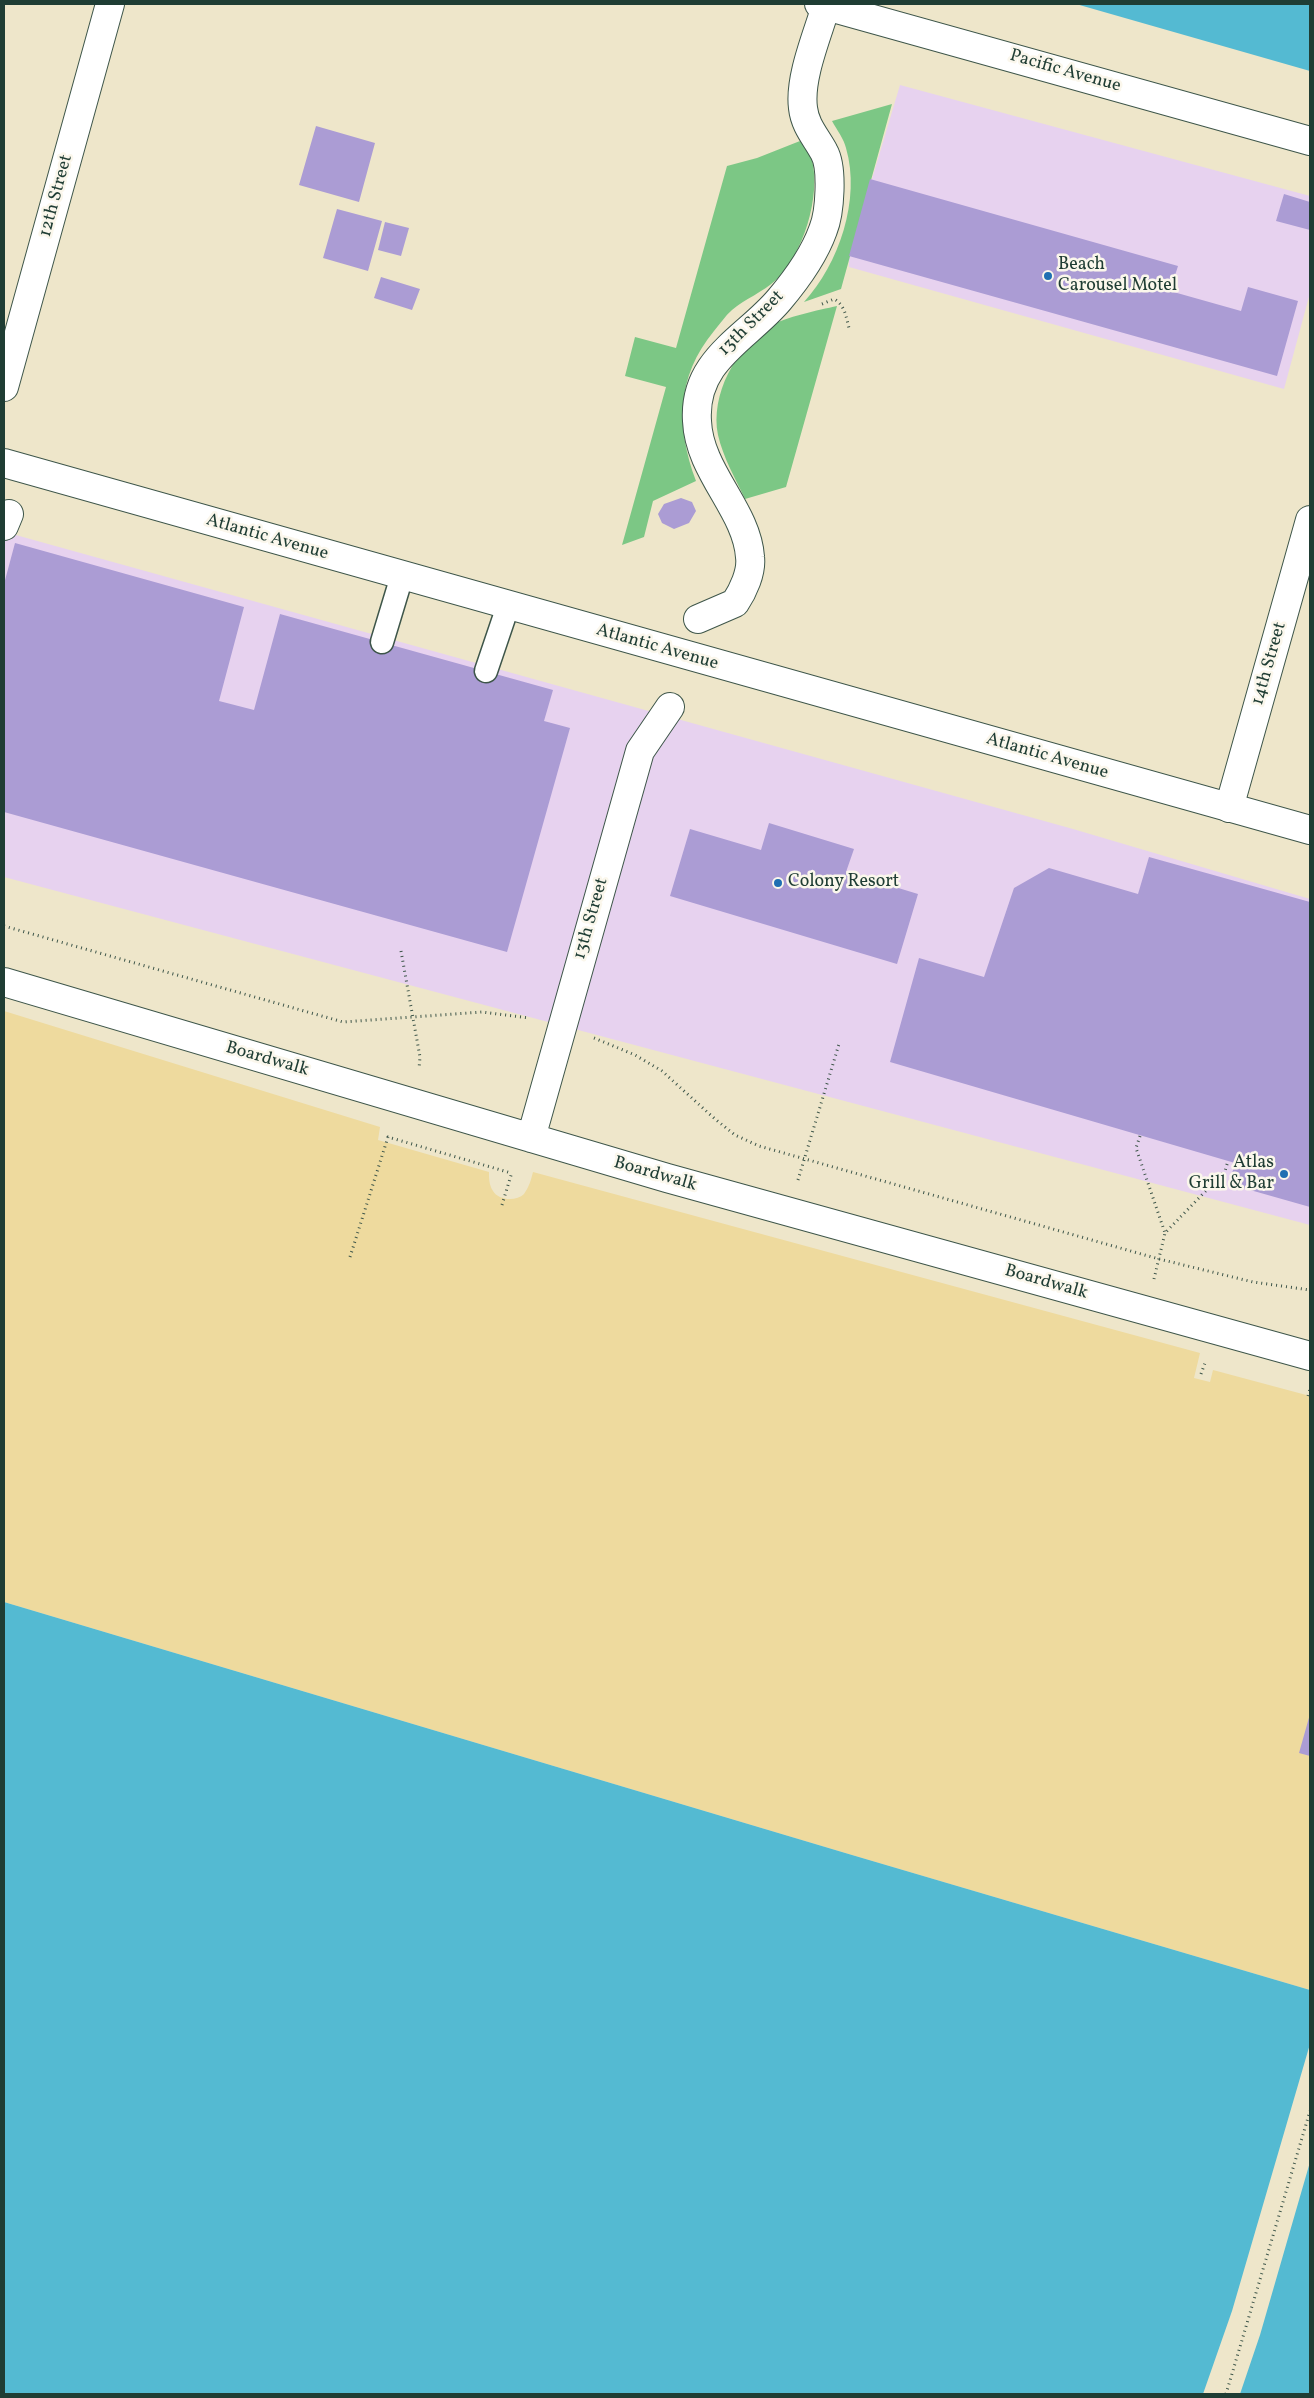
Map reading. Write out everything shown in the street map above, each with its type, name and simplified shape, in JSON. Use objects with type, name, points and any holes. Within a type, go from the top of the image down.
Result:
[{"type":"main road","name":"12th Street","points":[[4,387],[110,4]]},
{"type":"main road","name":"Pacific Avenue","points":[[823,5],[1310,141]]},
{"type":"main road","name":"13th Street","points":[[698,620],[735,603],[748,572],[750,557],[742,527],[704,457],[696,420],[701,386],[713,364],[733,342],[778,302],[800,271],[824,229],[830,167],[825,153],[808,126],[803,110],[802,90],[823,5]]},
{"type":"main road","name":"Atlantic Avenue","points":[[4,463],[1310,830]]},
{"type":"main road","name":"14th Street","points":[[1229,808],[1310,520]]},
{"type":"main road","name":"13th Street","points":[[531,1138],[561,1025],[640,751],[670,707]]},
{"type":"main road","name":"Boardwalk","points":[[4,982],[788,1212],[1310,1356]]},
{"type":"lane","points":[[382,642],[402,576]]},
{"type":"lane","points":[[486,671],[508,606]]},
{"type":"path","points":[[4,926],[343,1022],[482,1012],[561,1025],[635,1055],[662,1070],[714,1119],[735,1135],[759,1146],[1159,1259],[1253,1282],[1310,1290]]},
{"type":"path","points":[[401,951],[420,1057],[419,1069],[408,1102]]},
{"type":"path","points":[[788,1212],[838,1044]]},
{"type":"path","points":[[1140,1136],[1136,1148],[1165,1233]]},
{"type":"path","points":[[350,1257],[388,1137],[511,1174],[502,1205]]},
{"type":"path","points":[[1145,1311],[1165,1233],[1226,1171],[1228,1161]]},
{"type":"path","points":[[1308,1396],[1310,1389]]},
{"type":"path","points":[[1226,2394],[1310,2111]]},
{"type":"shaded area","points":[[900,85],[1310,196],[1310,293],[1284,389],[849,267],[849,256]]},
{"type":"shaded area","points":[[5,532],[1073,829],[1310,899],[1310,1225],[4,877]]},
{"type":"green space","points":[[892,104],[841,289],[804,302],[816,287],[837,250],[849,209],[850,168],[845,145],[832,121]]},
{"type":"green space","points":[[800,141],[811,157],[814,174],[812,207],[802,241],[786,269],[776,280],[729,312],[701,348],[686,384],[683,403],[685,441],[696,481],[653,501],[644,537],[622,545],[666,387],[625,376],[635,337],[676,348],[727,166],[757,158]]},
{"type":"green space","points":[[837,306],[786,487],[745,499],[726,459],[718,435],[718,404],[728,373],[746,346],[770,326],[793,317]]},
{"type":"sand","points":[[4,1011],[380,1127],[378,1140],[489,1172],[489,1182],[492,1189],[495,1194],[503,1198],[521,1197],[530,1183],[533,1172],[1200,1353],[1194,1378],[1210,1382],[1213,1370],[1310,1396],[1310,1990],[4,1602]]},
{"type":"water","points":[[1076,4],[1310,4],[1310,71]]},
{"type":"water","points":[[4,1602],[1310,1990],[1310,2394],[4,2394]]},
{"type":"pier","points":[[1310,2044],[1310,2162],[1260,2335],[1240,2394],[1203,2394],[1232,2311]]},
{"type":"building","points":[[316,126],[375,143],[359,202],[299,185]]},
{"type":"building","name":"Beach Carousel Motel","points":[[870,179],[1178,266],[1170,291],[1241,311],[1248,287],[1298,301],[1277,376],[849,256]]},
{"type":"building","points":[[1284,194],[1310,202],[1310,230],[1276,221]]},
{"type":"building","points":[[337,209],[382,221],[368,271],[323,258]]},
{"type":"building","points":[[385,222],[409,228],[401,256],[378,250]]},
{"type":"building","points":[[381,277],[420,289],[412,310],[374,298]]},
{"type":"building","points":[[681,498],[692,502],[696,511],[689,523],[674,529],[662,523],[658,514],[664,504]]},
{"type":"building","points":[[15,543],[244,607],[219,701],[254,710],[280,614],[553,690],[544,721],[570,728],[507,952],[4,812],[4,584]]},
{"type":"building","name":"Colony Resort","points":[[769,823],[854,849],[846,872],[918,894],[897,964],[670,896],[690,829],[761,850]]},
{"type":"building","points":[[1149,857],[1310,902],[1310,1207],[1229,1184],[1235,1163],[890,1062],[919,958],[984,977],[1014,888],[1049,868],[1138,894]]},
{"type":"building","points":[[1310,1714],[1310,1756],[1299,1753]]},
{"type":"place","name":"Beach Carousel Motel","points":[[1048,276]]},
{"type":"place","name":"Colony Resort","points":[[778,883]]},
{"type":"place","name":"Atlas Grill & Bar","points":[[1284,1174]]}]
